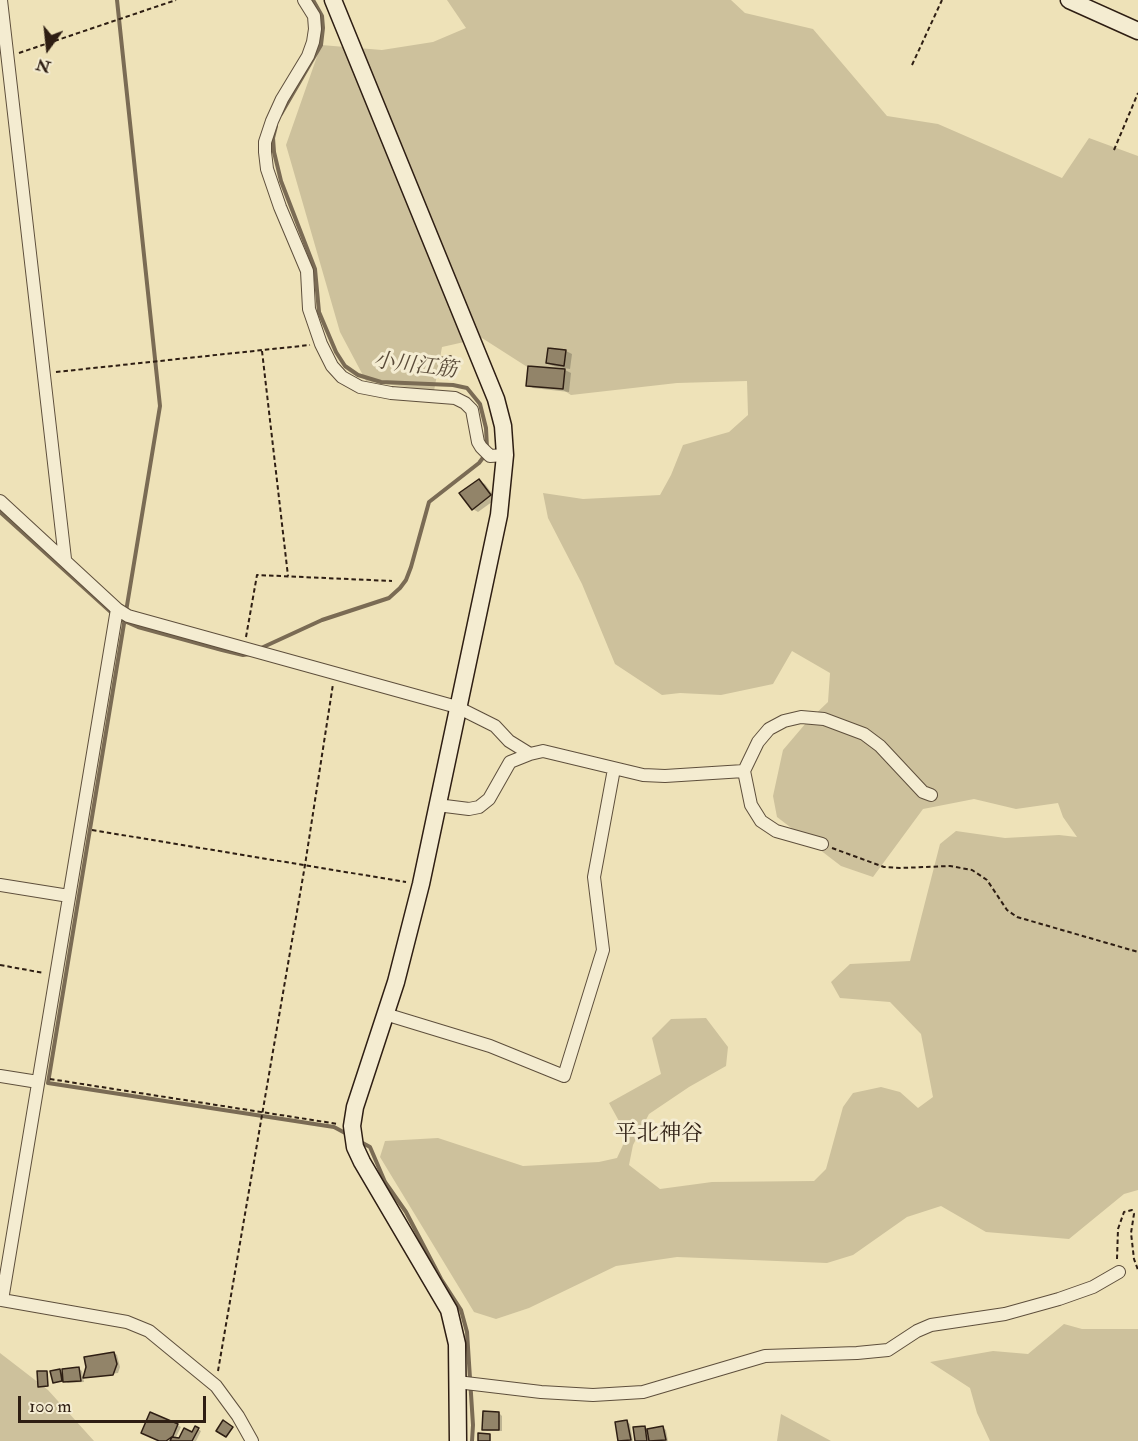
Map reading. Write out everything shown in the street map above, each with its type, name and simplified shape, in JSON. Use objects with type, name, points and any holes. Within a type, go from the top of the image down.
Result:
[{"type":"street","points":[[1,0],[65,559]]},
{"type":"street","points":[[304,0],[314,15],[313,42],[308,56],[282,99],[272,121],[265,142],[265,152],[270,178],[307,271],[309,309],[321,344],[332,366],[342,377],[360,387],[391,393],[455,398],[465,403],[472,410],[481,447],[498,455]]},
{"type":"street","points":[[333,0],[496,399],[502,426],[498,455],[499,515],[421,884],[396,982],[355,1107],[352,1126],[355,1147],[362,1162],[448,1310],[454,1327],[465,1383],[458,1441]]},
{"type":"street","points":[[1069,0],[1138,31]]},
{"type":"street","points":[[0,501],[65,559],[119,614],[457,706],[495,726],[509,741],[530,754]]},
{"type":"street","points":[[119,614],[1,1300],[127,1322],[149,1331],[216,1386],[238,1416],[252,1441]]},
{"type":"street","points":[[822,844],[776,831],[761,821],[751,805],[744,771],[758,742],[769,729],[784,721],[801,717],[825,718],[864,734],[880,746],[924,792],[931,795]]},
{"type":"street","points":[[437,805],[470,809],[479,807],[489,799],[510,762],[543,751],[614,769],[665,777],[744,771]]},
{"type":"street","points":[[385,1014],[490,1046],[564,1076],[603,950],[594,877],[614,769]]},
{"type":"street","points":[[0,885],[69,896]]},
{"type":"street","points":[[0,1076],[38,1082]]},
{"type":"street","points":[[465,1383],[541,1392],[622,1395],[653,1389],[765,1356],[888,1350],[917,1330],[931,1325],[1005,1314],[1059,1299],[1093,1287],[1119,1272]]},
{"type":"path","points":[[8,56],[176,0]]},
{"type":"path","points":[[912,65],[942,0]]},
{"type":"path","points":[[1114,150],[1138,93]]},
{"type":"path","points":[[43,373],[321,344]]},
{"type":"path","points":[[262,351],[288,576]]},
{"type":"path","points":[[247,649],[257,575],[392,581]]},
{"type":"path","points":[[216,1386],[305,865],[335,672]]},
{"type":"path","points":[[94,830],[421,884]]},
{"type":"path","points":[[822,844],[884,867],[950,866],[972,870],[987,879],[1007,910],[1017,917],[1138,952]]},
{"type":"path","points":[[0,965],[56,975]]},
{"type":"path","points":[[52,1079],[352,1126]]},
{"type":"path","points":[[1119,1272],[1116,1249],[1118,1229],[1124,1212],[1128,1210],[1132,1210],[1134,1214],[1131,1233],[1134,1259],[1138,1270]]},
{"type":"shaded area","points":[[447,0],[731,0],[745,13],[813,29],[887,116],[938,124],[1062,178],[1089,138],[1138,156],[1138,1190],[1124,1194],[1069,1239],[986,1232],[941,1206],[907,1217],[853,1255],[827,1263],[677,1257],[616,1266],[529,1308],[496,1319],[474,1312],[380,1157],[385,1141],[438,1138],[523,1166],[599,1162],[617,1158],[623,1145],[625,1132],[609,1103],[661,1074],[652,1038],[671,1019],[706,1018],[728,1047],[726,1066],[649,1114],[633,1145],[629,1165],[660,1189],[712,1182],[814,1181],[826,1169],[843,1107],[853,1093],[881,1087],[900,1092],[918,1108],[933,1097],[921,1034],[890,1002],[840,998],[831,982],[850,964],[910,961],[940,844],[956,831],[1005,838],[1059,835],[1077,837],[1063,817],[1058,803],[1016,809],[974,799],[923,809],[873,877],[841,866],[777,817],[773,796],[783,750],[828,702],[830,673],[792,651],[773,684],[721,695],[680,693],[662,695],[615,664],[582,584],[548,518],[543,493],[583,499],[660,495],[683,445],[729,432],[748,415],[747,381],[677,383],[571,395],[482,338],[442,347],[434,391],[366,381],[340,332],[286,145],[321,45],[382,50],[433,42],[466,28]]},
{"type":"shaded area","points":[[1064,1324],[1082,1329],[1138,1329],[1138,1441],[990,1441],[977,1413],[970,1388],[930,1362],[993,1351],[1028,1354]]},
{"type":"shaded area","points":[[0,1353],[48,1390],[94,1441],[0,1441]]},
{"type":"shaded area","points":[[781,1414],[831,1441],[777,1441]]},
{"type":"building","points":[[548,348],[566,350],[564,366],[546,363]]},
{"type":"building","points":[[451,356],[453,370],[442,372],[439,358]]},
{"type":"building","points":[[528,366],[565,369],[563,389],[526,386]]},
{"type":"building","points":[[479,479],[491,495],[472,510],[459,493]]},
{"type":"building","points":[[114,1352],[117,1364],[113,1375],[83,1378],[86,1367],[84,1357]]},
{"type":"building","points":[[79,1367],[81,1381],[63,1382],[62,1369]]},
{"type":"building","points":[[60,1369],[62,1381],[53,1383],[50,1371]]},
{"type":"building","points":[[37,1371],[47,1371],[48,1386],[38,1387]]},
{"type":"building","points":[[483,1411],[499,1412],[499,1430],[482,1430]]},
{"type":"building","points":[[150,1412],[178,1424],[173,1436],[166,1441],[159,1441],[141,1433]]},
{"type":"building","points":[[223,1420],[233,1427],[226,1437],[216,1431]]},
{"type":"building","points":[[627,1420],[631,1440],[618,1441],[615,1422]]},
{"type":"building","points":[[195,1426],[199,1428],[192,1441],[170,1441],[172,1437],[179,1438],[184,1428],[192,1432]]},
{"type":"building","points":[[645,1426],[647,1441],[635,1441],[633,1427]]},
{"type":"building","points":[[663,1426],[666,1440],[649,1441],[647,1429]]},
{"type":"building","points":[[478,1433],[490,1434],[490,1441],[478,1441]]},
{"type":"waterway","points":[[117,0],[160,406],[48,1083],[334,1127],[347,1134]]},
{"type":"waterway","name":"小川江筋","points":[[281,114],[321,45],[322,16],[313,0]]},
{"type":"waterway","name":"小川江筋","points":[[276,126],[273,138],[274,152],[281,181],[315,269],[319,312],[336,352],[345,366],[358,375],[381,382],[453,385],[467,388],[480,404],[486,428],[487,448]]},
{"type":"waterway","name":"小川江筋","points":[[259,649],[322,620],[389,598],[406,580],[429,502],[479,463],[485,455]]},
{"type":"waterway","name":"小川江筋","points":[[0,512],[113,614]]},
{"type":"waterway","name":"小川江筋","points":[[122,620],[138,627],[222,650],[243,655],[250,654]]},
{"type":"waterway","points":[[359,1141],[370,1147],[385,1182],[406,1212],[441,1279],[461,1310],[467,1332],[472,1441]]},
{"type":"district","name":"平北神谷","points":[[659,1135]]}]
